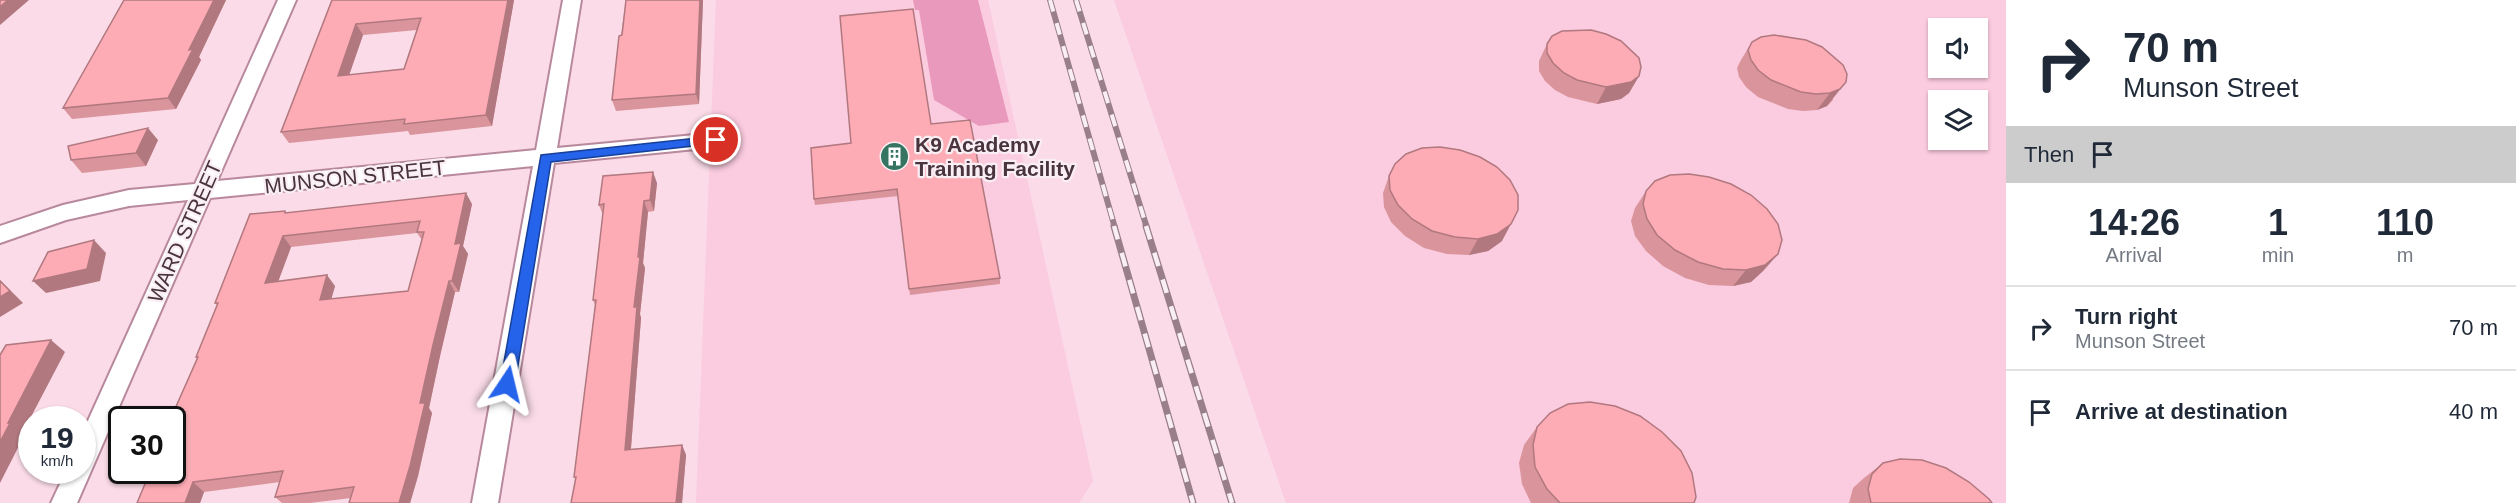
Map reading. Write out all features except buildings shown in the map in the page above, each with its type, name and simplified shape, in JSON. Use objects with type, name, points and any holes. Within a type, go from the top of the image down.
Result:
[{"type":"street","name":"WARD STREET","points":[[96,433],[287,0]]},
{"type":"street","points":[[485,503],[572,0]]},
{"type":"street","name":"MUNSON STREET","points":[[0,235],[92,205],[129,198],[716,140]]},
{"type":"street","points":[[64,503],[73,484]]},
{"type":"shaded area","points":[[716,0],[988,0],[1093,481],[1079,503],[696,503]]},
{"type":"shaded area","points":[[913,0],[978,0],[1009,122],[979,126],[934,100],[919,10],[915,10]]},
{"type":"shaded area","points":[[1114,0],[2006,0],[2006,503],[1286,503]]},
{"type":"railway","points":[[1050,0],[1115,228]]},
{"type":"railway","points":[[1076,0],[1147,228]]},
{"type":"railway","points":[[1114,226],[1193,503]]},
{"type":"railway","points":[[1146,226],[1232,503]]},
{"type":"place","name":"K9 Academy Training Facility","points":[[894,157]]},
{"type":"route","points":[[507,384],[546,158],[716,140]]}]
